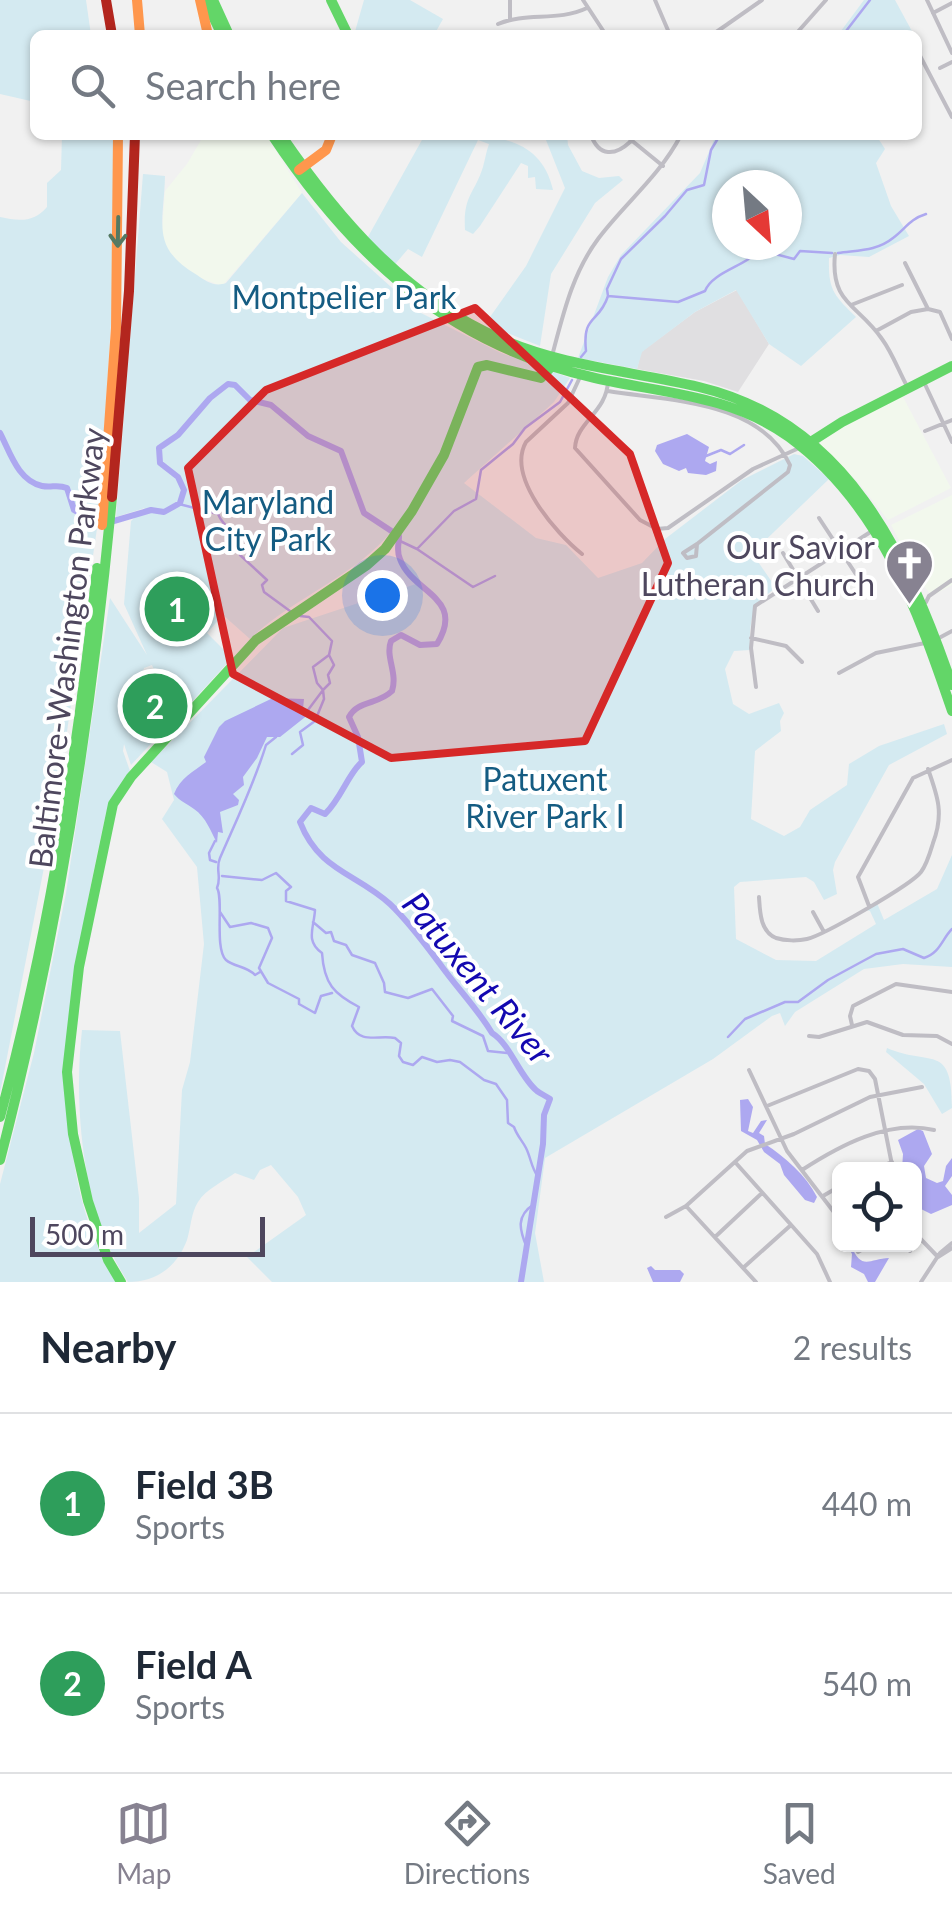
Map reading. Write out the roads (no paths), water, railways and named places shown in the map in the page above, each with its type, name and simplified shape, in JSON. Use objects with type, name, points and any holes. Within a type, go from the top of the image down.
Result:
[{"type":"main road","points":[[109,0],[112,30]]},
{"type":"main road","points":[[135,0],[138,30]]},
{"type":"main road","points":[[202,0],[207,30]]},
{"type":"main road","points":[[202,0],[223,30]]},
{"type":"main road","points":[[213,0],[224,30]]},
{"type":"main road","points":[[331,0],[346,30]]},
{"type":"main road","name":"Baltimore-Washington Parkway","points":[[108,498],[116,328],[118,140]]},
{"type":"main road","name":"Baltimore-Washington Parkway","points":[[0,1160],[30,1039],[66,858],[90,708],[134,203],[135,140]]},
{"type":"main road","points":[[134,203],[143,140]]},
{"type":"main road","points":[[276,140],[348,239],[411,296],[481,338],[608,386],[710,399],[745,411],[806,445]]},
{"type":"main road","points":[[283,140],[298,170]]},
{"type":"main road","points":[[298,170],[326,150],[330,140]]},
{"type":"main road","points":[[121,1282],[103,1250],[85,1194],[72,1122],[68,1054],[110,813],[131,776],[256,640],[367,565],[397,533],[444,455],[480,365],[541,378],[551,362]]},
{"type":"main road","points":[[551,362],[701,388],[774,416],[881,526],[918,588],[952,711]]},
{"type":"main road","points":[[806,445],[842,422],[952,366]]},
{"type":"main road","points":[[644,378],[649,384],[669,387],[673,392]]},
{"type":"main road","points":[[881,526],[952,685]]},
{"type":"main road","name":"Baltimore-Washington Parkway","points":[[0,1117],[21,1038],[54,875],[103,549]]},
{"type":"street","points":[[510,0],[510,19]]},
{"type":"street","points":[[584,0],[602,30]]},
{"type":"street","points":[[656,0],[668,30]]},
{"type":"street","points":[[719,30],[762,0]]},
{"type":"street","points":[[799,30],[826,0]]},
{"type":"street","points":[[927,0],[952,53]]},
{"type":"street","points":[[933,13],[952,3]]},
{"type":"street","points":[[498,24],[510,19],[564,17],[587,8]]},
{"type":"street","points":[[922,60],[952,118]]},
{"type":"street","points":[[940,68],[952,62]]},
{"type":"street","points":[[593,140],[606,153],[617,152],[630,142],[663,166]]},
{"type":"street","points":[[551,362],[568,296],[589,252],[663,166],[678,140]]},
{"type":"street","points":[[835,254],[834,282],[876,331],[908,388]]},
{"type":"street","points":[[905,263],[928,309]]},
{"type":"street","points":[[851,305],[902,285]]},
{"type":"street","points":[[876,331],[911,312],[928,309],[940,312],[952,339]]},
{"type":"street","points":[[581,375],[568,403],[522,449],[528,487],[556,532],[582,554]]},
{"type":"street","points":[[923,380],[952,442]]},
{"type":"street","points":[[697,544],[790,467],[785,454],[774,438],[730,414],[608,386],[604,404],[577,436],[575,448],[651,528],[668,528],[753,469],[785,454],[806,445]]},
{"type":"street","points":[[926,431],[952,420]]},
{"type":"street","points":[[818,518],[863,585]]},
{"type":"street","points":[[756,687],[750,638],[755,606],[881,526]]},
{"type":"street","points":[[783,553],[818,610]]},
{"type":"street","points":[[924,605],[936,590],[952,580]]},
{"type":"street","points":[[918,588],[936,590]]},
{"type":"street","points":[[839,674],[876,653],[932,640],[952,631]]},
{"type":"street","points":[[750,638],[786,646],[802,662]]},
{"type":"street","points":[[869,906],[858,875],[910,781],[928,768],[952,760]]},
{"type":"street","points":[[759,897],[762,919],[772,936],[802,940],[824,932],[913,880],[927,862],[941,818],[940,802],[928,768]]},
{"type":"street","points":[[813,912],[824,932]]},
{"type":"street","points":[[852,1024],[853,1006],[892,984],[952,992]]},
{"type":"street","points":[[809,1036],[819,1037],[852,1024],[874,1023],[903,1035],[934,1036],[952,1044]]},
{"type":"street","points":[[767,1106],[862,1068],[874,1076],[892,1162]]},
{"type":"street","points":[[749,1070],[781,1138],[832,1208]]},
{"type":"street","points":[[666,1217],[686,1206],[757,1146],[878,1095],[922,1087]]},
{"type":"street","points":[[802,1170],[860,1138],[916,1127],[934,1130]]},
{"type":"street","points":[[735,1162],[818,1254],[830,1282]]},
{"type":"street","points":[[824,1196],[832,1191]]},
{"type":"street","points":[[715,1237],[762,1193]]},
{"type":"street","points":[[686,1206],[756,1282]]},
{"type":"street","points":[[743,1268],[791,1225]]},
{"type":"street","points":[[922,1240],[938,1257]]},
{"type":"street","points":[[920,1282],[952,1245]]},
{"type":"waterway","points":[[847,30],[870,0]]},
{"type":"waterway","points":[[608,296],[607,289],[621,259],[687,190],[704,185],[717,140]]},
{"type":"waterway","points":[[838,253],[880,245],[926,214]]},
{"type":"waterway","points":[[581,357],[586,351],[586,331],[608,296],[678,302],[705,291],[715,279],[760,250],[794,259],[800,251],[832,253]]},
{"type":"waterway","points":[[400,541],[417,549],[454,511],[476,499],[481,470],[513,444],[525,428],[560,402],[572,380]]},
{"type":"waterway","name":"Patuxent River","points":[[0,433],[27,478],[42,486],[67,488],[74,510],[89,519],[107,523],[151,510],[164,512],[180,503],[184,490],[178,477],[160,463],[159,448],[178,435],[210,398],[228,384],[235,385],[250,400],[271,405],[308,436],[341,451],[364,513],[399,536],[400,559],[441,605],[444,628],[437,644],[420,645],[401,635],[391,641],[392,691],[358,708],[349,717],[358,737],[362,762],[325,814],[311,808],[300,822],[317,851],[404,918],[505,1045],[531,1085],[550,1099],[544,1115],[521,1282]]},
{"type":"waterway","points":[[706,456],[721,450],[730,454],[744,445]]},
{"type":"waterway","points":[[179,504],[218,514],[239,539],[240,555],[267,580],[262,585],[264,592],[290,611]]},
{"type":"waterway","points":[[417,549],[473,587],[495,576]]},
{"type":"waterway","points":[[292,754],[303,745],[300,732],[315,721],[334,665],[329,655],[332,641],[309,617],[300,616]]},
{"type":"waterway","points":[[305,714],[323,690],[313,667],[329,655]]},
{"type":"waterway","points":[[260,972],[255,975],[222,954],[218,866],[266,745],[276,737]]},
{"type":"waterway","points":[[215,841],[209,853],[210,860],[216,862]]},
{"type":"waterway","points":[[222,876],[262,880],[276,873],[291,887],[286,891],[286,901],[315,910],[312,939],[322,953],[328,980],[337,992],[359,1007],[352,1026],[355,1032],[365,1037],[395,1038],[401,1043],[399,1056],[403,1062],[413,1065],[422,1057],[437,1062],[460,1062],[496,1084],[507,1100],[508,1123],[514,1127],[538,1177]]},
{"type":"waterway","points":[[220,912],[230,927],[251,923],[268,928],[272,938],[259,968],[268,983],[299,999],[299,1004],[315,1013],[321,996],[332,993]]},
{"type":"waterway","points":[[313,922],[326,933],[331,932],[334,941],[346,945],[352,955],[375,963],[385,992],[408,998],[432,989],[453,1016],[452,1021],[483,1036],[488,1051],[507,1053]]},
{"type":"waterway","points":[[728,1037],[745,1019],[785,1002],[798,1002],[828,980],[876,954],[903,949],[924,958],[929,956],[952,929]]},
{"type":"waterway","points":[[527,1248],[521,1223],[524,1213],[534,1204]]},
{"type":"place","name":"Our Savior Lutheran Church","points":[[910,606]]},
{"type":"place","name":"Field 3B","points":[[177,609]]},
{"type":"place","name":"Field A","points":[[155,706]]},
{"type":"park label","name":"Montpelier Park","points":[[344,296]]},
{"type":"park label","name":"Maryland City Park","points":[[268,520]]},
{"type":"park label","name":"Patuxent River Park I","points":[[545,796]]}]
